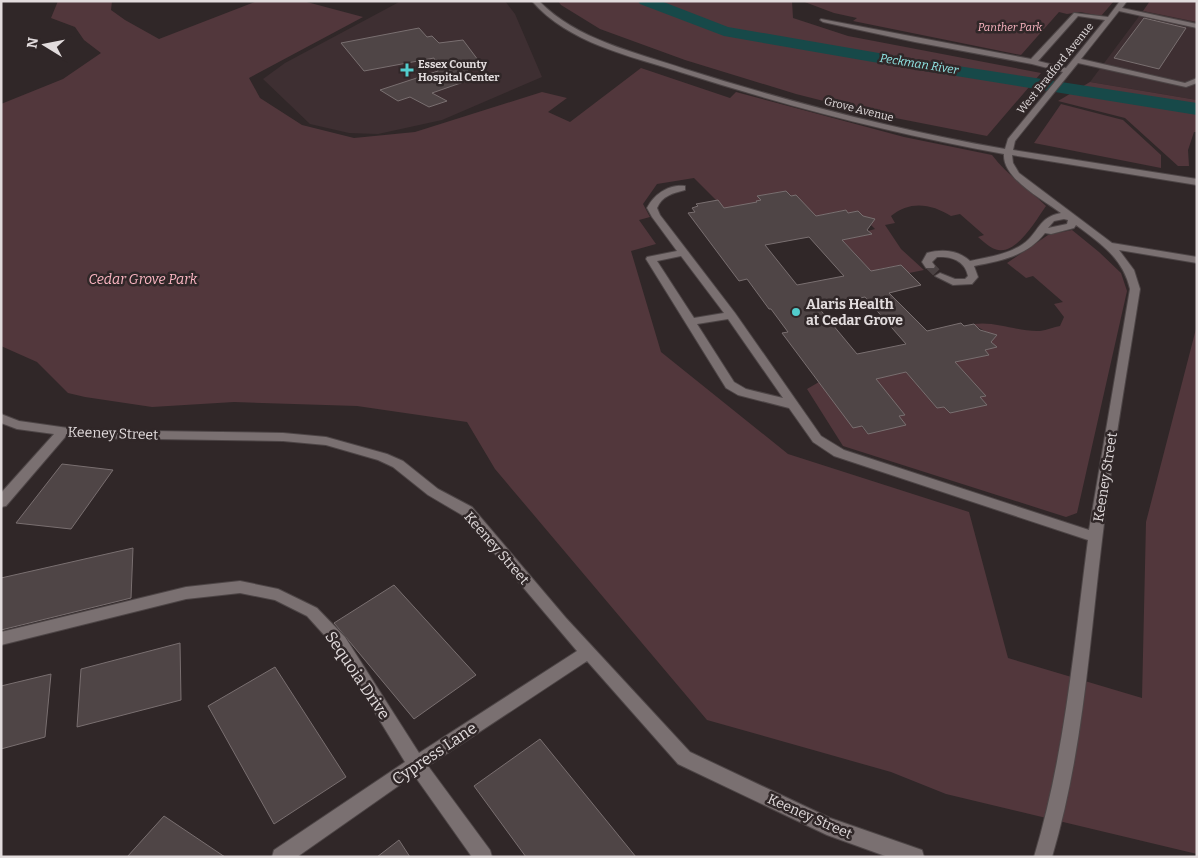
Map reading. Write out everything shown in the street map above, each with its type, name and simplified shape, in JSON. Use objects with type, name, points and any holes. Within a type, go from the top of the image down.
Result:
[{"type":"street","name":"Grove Avenue","points":[[535,1],[551,16],[578,32],[646,59],[714,81],[871,123],[1008,152],[1197,182]]},
{"type":"street","name":"West Bradford Avenue","points":[[1008,152],[1011,141],[1124,1]]},
{"type":"street","points":[[1117,9],[1197,26]]},
{"type":"street","points":[[1034,62],[1076,14],[1110,19]]},
{"type":"street","points":[[823,20],[915,40],[1034,62],[1067,71]]},
{"type":"street","points":[[1076,60],[1197,87]]},
{"type":"street","points":[[1186,84],[1197,80]]},
{"type":"street","name":"Keeney Street","points":[[1008,152],[1007,163],[1012,171],[1109,244],[1134,280],[1135,298],[1095,537],[1071,739],[1044,857]]},
{"type":"street","points":[[682,188],[670,189],[655,200],[652,208],[655,215],[731,315],[817,439],[838,453],[1095,537]]},
{"type":"street","points":[[968,264],[1014,254],[1037,238],[1044,223],[1054,217],[1064,216],[1073,218]]},
{"type":"street","points":[[1109,244],[1197,260]]},
{"type":"street","points":[[930,266],[927,262],[928,258],[938,252],[960,258],[973,271],[973,277],[968,282],[953,282],[940,276]]},
{"type":"street","points":[[683,253],[651,259],[730,384],[742,392],[793,405]]},
{"type":"street","points":[[691,322],[731,315]]},
{"type":"street","name":"Keeney Street","points":[[1,418],[17,425],[82,434],[283,437],[326,441],[382,457],[398,464],[433,492],[467,511],[588,652],[684,758],[827,826],[915,857]]},
{"type":"street","points":[[1,502],[63,432]]},
{"type":"street","name":"Sequoia Drive","points":[[1,638],[186,593],[240,586],[278,595],[312,612],[340,642],[416,764],[483,857]]},
{"type":"street","name":"Cypress Lane","points":[[281,857],[416,764],[588,652]]},
{"type":"shaded area","name":"Essex County Hospital Center","points":[[401,1],[505,1],[515,14],[542,77],[442,120],[378,134],[349,133],[310,124],[263,79],[285,63]]},
{"type":"shaded area","points":[[1143,11],[1197,22],[1197,100],[1090,82]]},
{"type":"green space","name":"Cedar Grove Park","points":[[58,1],[112,1],[111,10],[159,39],[257,1],[303,1],[363,17],[249,78],[260,98],[302,125],[354,138],[415,132],[542,92],[567,98],[548,112],[570,122],[641,68],[730,98],[736,92],[904,137],[992,155],[1046,206],[1019,242],[1005,250],[995,249],[985,243],[978,237],[984,235],[960,214],[951,216],[929,207],[913,206],[898,211],[891,216],[895,223],[885,225],[901,249],[924,270],[909,273],[901,265],[879,269],[873,273],[842,240],[871,234],[868,231],[875,229],[871,225],[873,222],[871,218],[863,216],[858,211],[848,213],[845,210],[816,216],[786,191],[757,196],[761,200],[756,202],[776,224],[724,208],[694,178],[657,184],[643,204],[650,217],[639,220],[656,244],[631,251],[661,352],[788,454],[969,512],[1008,658],[1142,698],[1146,522],[1197,325],[1197,854],[946,794],[891,772],[707,720],[495,469],[467,422],[357,406],[234,402],[152,407],[85,397],[68,393],[37,362],[1,346],[1,104],[63,79],[101,53],[84,40],[75,27],[51,18]]},
{"type":"green space","points":[[558,1],[792,1],[793,18],[848,36],[1041,73],[987,136],[875,114],[796,94],[685,60],[600,29],[561,5]]},
{"type":"green space","name":"Panther Park","points":[[802,1],[1114,1],[1101,16],[1080,12],[1067,14],[1059,12],[1021,55],[853,21],[857,18],[834,13]]},
{"type":"green space","points":[[1150,1],[1197,1],[1197,22],[1143,11]]},
{"type":"green space","points":[[1090,82],[1197,100],[1197,132],[1194,132],[1188,150],[1189,166],[1178,166],[1125,118],[1058,101]]},
{"type":"green space","points":[[1061,104],[1123,120],[1161,155],[1161,168],[1034,143]]},
{"type":"green space","points":[[1072,230],[1121,273],[1127,291],[1077,513],[1066,517],[843,446],[807,389],[819,382],[868,434],[899,416],[876,379],[906,372],[937,408],[944,407],[950,413],[987,405],[980,397],[985,396],[955,362],[988,355],[985,350],[996,347],[991,342],[994,338],[974,324],[983,323],[1032,331],[1060,326],[1064,317],[1054,304],[1063,302],[1033,276],[1026,278],[1007,263],[1048,235]]},
{"type":"building","points":[[1144,18],[1186,28],[1159,69],[1114,58]]},
{"type":"building","points":[[419,28],[427,37],[432,36],[439,43],[463,40],[478,60],[463,66],[475,78],[432,93],[447,101],[429,107],[410,97],[398,101],[380,90],[438,71],[434,58],[364,71],[341,43]]},
{"type":"building","name":"Alaris Health at Cedar Grove","points":[[786,191],[791,196],[796,195],[816,216],[846,210],[848,213],[858,211],[863,216],[875,219],[867,230],[872,234],[842,240],[871,271],[901,265],[921,285],[889,293],[927,331],[961,323],[964,326],[974,324],[980,330],[997,335],[991,342],[997,347],[985,350],[989,355],[955,362],[986,396],[980,397],[987,405],[950,413],[944,407],[937,408],[906,372],[876,379],[905,415],[899,416],[906,425],[868,434],[862,426],[853,428],[782,333],[788,332],[771,309],[769,309],[747,279],[739,281],[688,213],[695,212],[692,208],[698,206],[696,204],[718,200],[724,208],[761,200],[757,196]],"holes":[[[809,237],[844,276],[797,285],[765,245]],[[865,297],[906,344],[857,354],[818,307]]]},
{"type":"building","points":[[62,464],[113,470],[71,529],[16,523]]},
{"type":"building","points":[[133,548],[131,598],[1,630],[1,578]]},
{"type":"building","points":[[394,585],[476,675],[414,719],[334,623]]},
{"type":"building","points":[[180,643],[181,700],[77,727],[81,669]]},
{"type":"building","points":[[275,667],[346,777],[274,824],[208,706]]},
{"type":"building","points":[[51,674],[45,737],[1,749],[1,686]]},
{"type":"building","points":[[540,739],[636,857],[526,857],[474,786]]},
{"type":"building","points":[[164,816],[225,857],[127,857]]},
{"type":"building","points":[[399,840],[410,857],[377,857]]},
{"type":"waterway","name":"Peckman River","points":[[646,1],[724,31],[919,65],[1197,109]]},
{"type":"tunnel","points":[[930,266],[940,276]]},
{"type":"place","name":"Essex County Hospital Center","points":[[407,70]]},
{"type":"place","name":"Alaris Health at Cedar Grove","points":[[796,312]]}]
